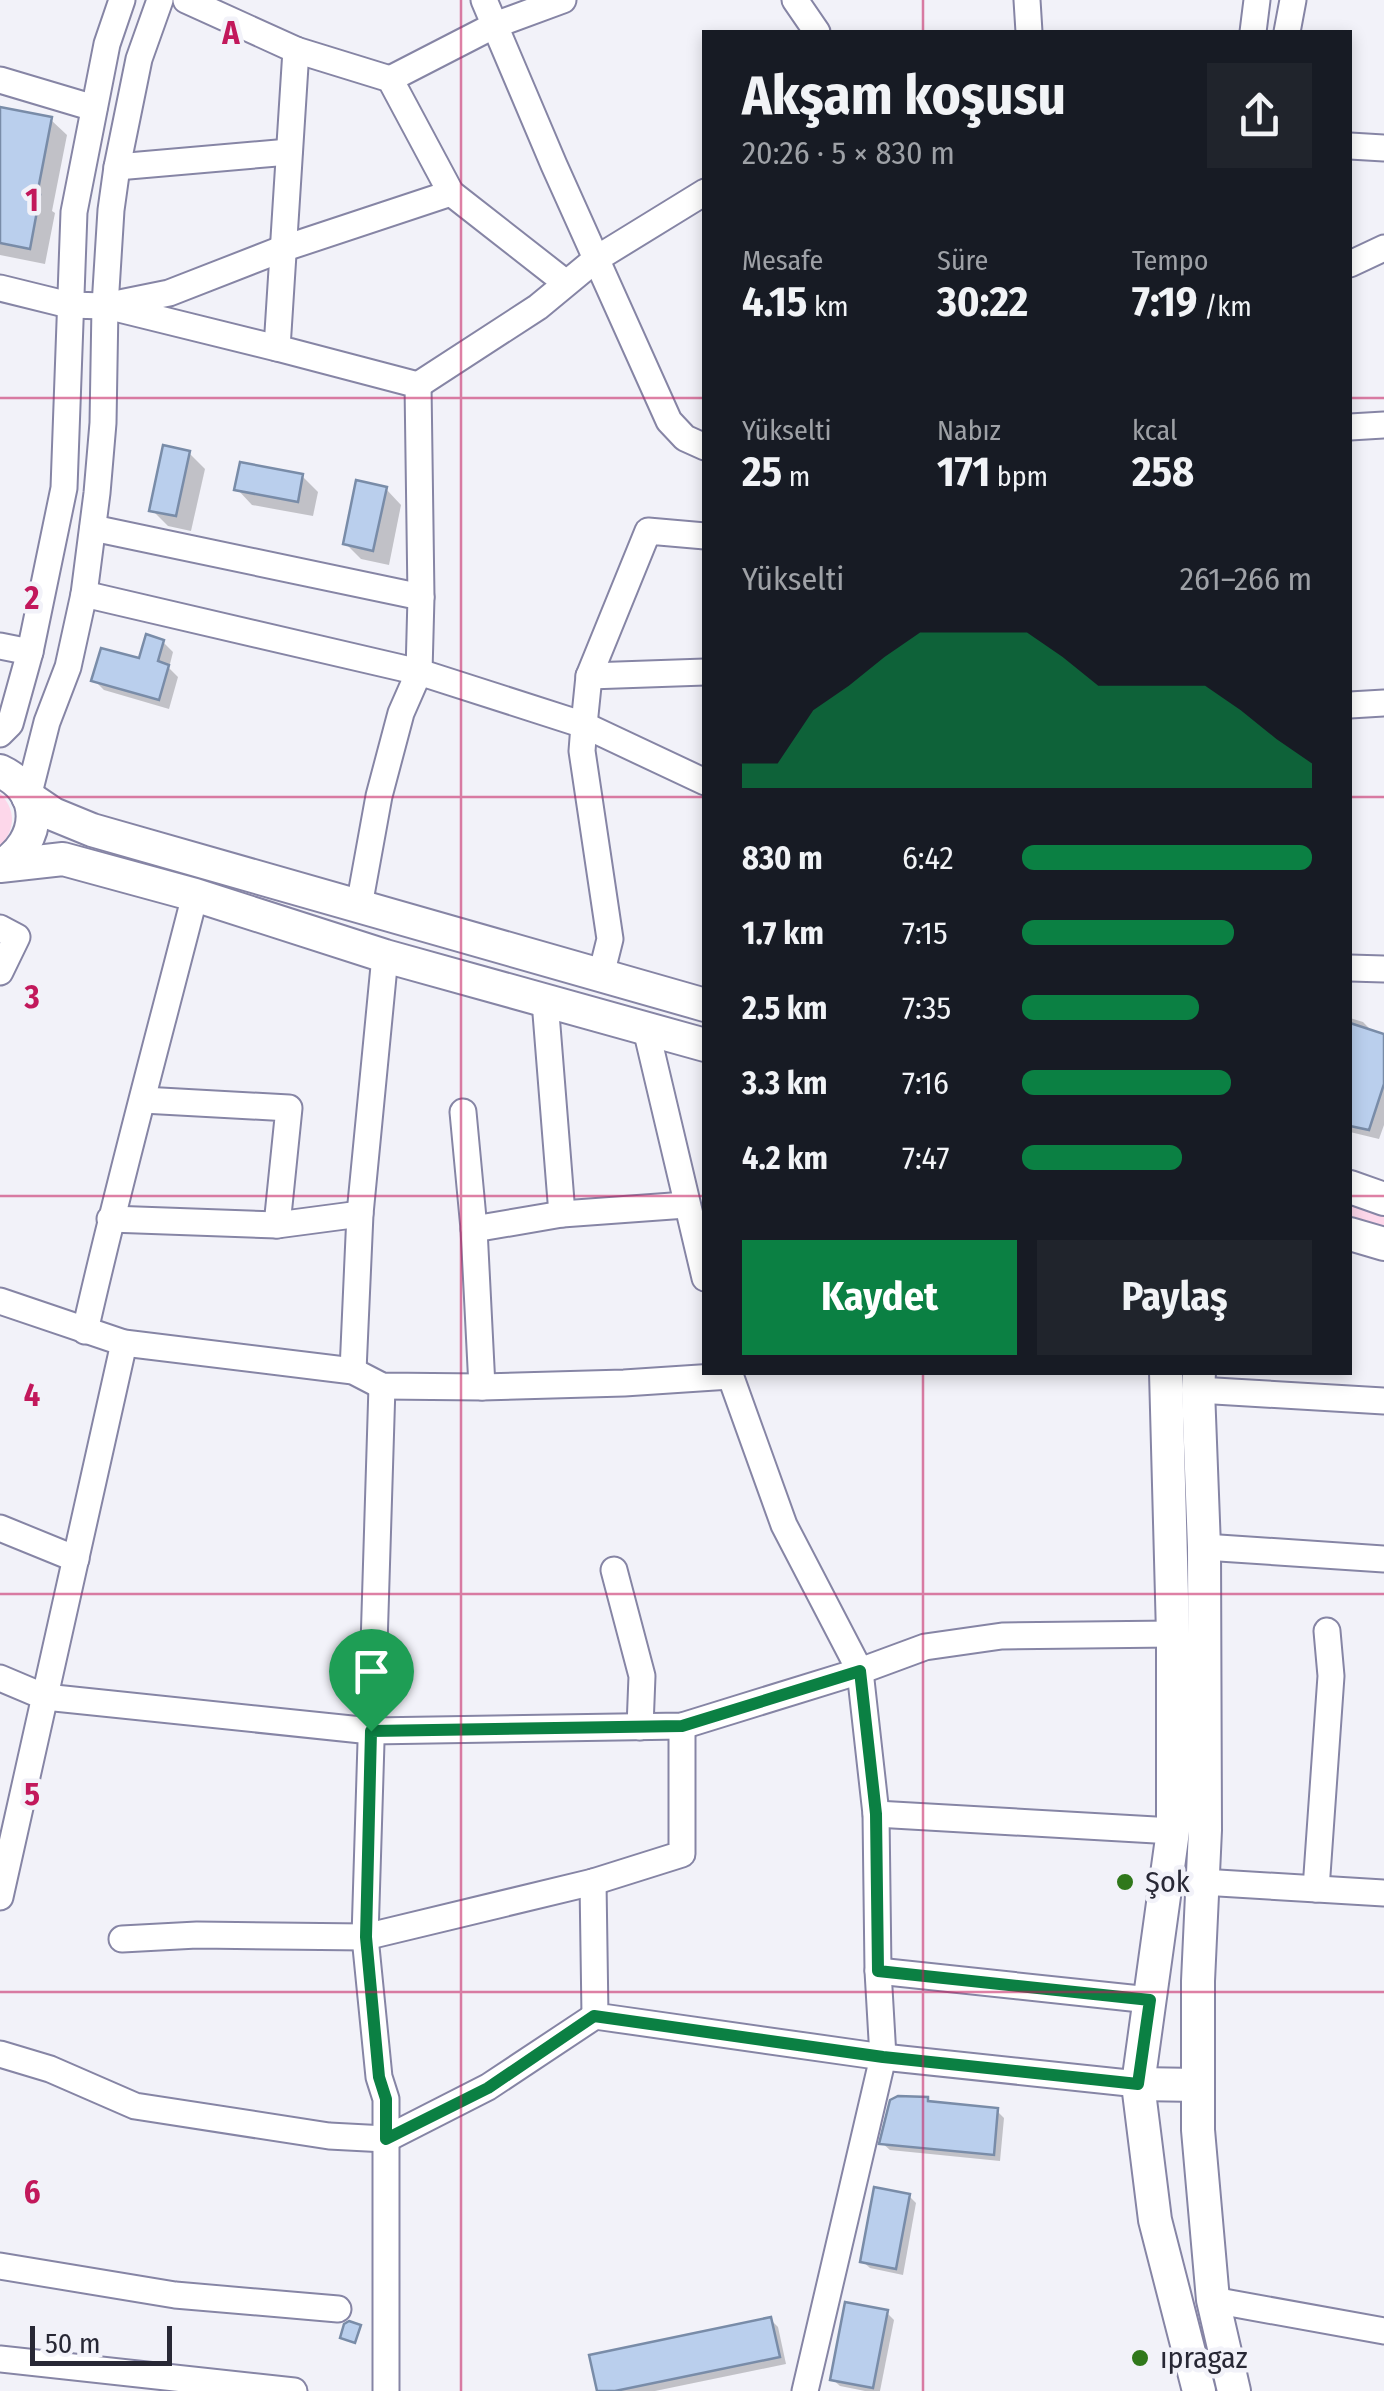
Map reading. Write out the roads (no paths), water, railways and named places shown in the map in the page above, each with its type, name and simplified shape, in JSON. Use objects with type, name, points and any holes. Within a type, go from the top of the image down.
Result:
[{"type":"main road","points":[[0,772],[10,776],[28,796],[53,814],[92,830],[702,1003]]},
{"type":"main road","points":[[1,867],[27,843],[33,812],[28,796]]},
{"type":"main road","points":[[1,867],[64,859],[196,895],[384,956],[702,1044]]},
{"type":"main road","points":[[1352,1188],[1384,1199]]},
{"type":"main road","points":[[1352,1235],[1384,1244]]},
{"type":"main road","points":[[1166,1375],[1173,1830],[1138,2084],[1155,2220],[1198,2391]]},
{"type":"main road","points":[[1198,1381],[1204,1547],[1198,2130],[1213,2300],[1234,2391]]},
{"type":"main road","points":[[1138,2084],[1198,2085]]},
{"type":"street","points":[[0,734],[10,724],[30,652],[64,488],[74,212],[107,44],[122,0]]},
{"type":"street","points":[[28,796],[46,722],[68,667],[84,594],[103,423],[105,306],[117,167],[139,59],[160,0]]},
{"type":"street","points":[[186,0],[296,50],[390,80],[451,193],[566,283]]},
{"type":"street","points":[[484,0],[670,421],[685,438],[702,446]]},
{"type":"street","points":[[390,80],[494,25],[563,0]]},
{"type":"street","points":[[794,0],[816,30]]},
{"type":"street","points":[[1027,0],[1028,30]]},
{"type":"street","points":[[1253,30],[1256,0]]},
{"type":"street","points":[[1287,30],[1293,0]]},
{"type":"street","points":[[276,348],[296,50]]},
{"type":"street","points":[[0,80],[94,108]]},
{"type":"street","points":[[1352,146],[1384,148]]},
{"type":"street","points":[[117,167],[289,152]]},
{"type":"street","points":[[0,288],[69,306],[105,306],[170,292],[282,249],[451,193]]},
{"type":"street","points":[[105,306],[418,386],[538,307],[596,259],[702,194]]},
{"type":"street","points":[[1352,263],[1384,248]]},
{"type":"street","points":[[360,906],[379,796],[401,713],[419,672],[418,386]]},
{"type":"street","points":[[1352,427],[1384,425]]},
{"type":"street","points":[[93,528],[420,597]]},
{"type":"street","points":[[602,975],[610,939],[582,751],[590,676],[648,532],[702,536]]},
{"type":"street","points":[[84,594],[419,672],[584,725],[702,781]]},
{"type":"street","points":[[0,646],[30,652]]},
{"type":"street","points":[[590,676],[702,672]]},
{"type":"street","points":[[1352,705],[1384,703]]},
{"type":"street","points":[[85,1331],[110,1219],[196,895]]},
{"type":"street","points":[[0,928],[17,937],[0,972]]},
{"type":"street","points":[[353,1371],[360,1214],[384,956]]},
{"type":"street","points":[[1352,968],[1384,969]]},
{"type":"street","points":[[545,1001],[562,1214]]},
{"type":"street","points":[[646,1028],[702,1266]]},
{"type":"street","points":[[143,1100],[290,1108],[277,1225]]},
{"type":"street","points":[[462,1112],[474,1228],[482,1387]]},
{"type":"street","points":[[474,1228],[562,1214],[686,1205]]},
{"type":"street","points":[[110,1219],[277,1225],[360,1214]]},
{"type":"street","points":[[0,1300],[124,1343],[353,1371],[382,1386],[624,1383],[718,1375]]},
{"type":"street","points":[[0,1897],[124,1343]]},
{"type":"street","points":[[730,1375],[784,1525],[860,1671],[876,1814],[883,2057],[805,2391]]},
{"type":"street","points":[[1198,1381],[1384,1401]]},
{"type":"street","points":[[382,1386],[366,1937],[379,2077],[386,2099],[386,2391]]},
{"type":"street","points":[[0,1528],[76,1559]]},
{"type":"street","points":[[1204,1547],[1384,1560]]},
{"type":"street","points":[[614,1570],[642,1676],[640,1727]]},
{"type":"street","points":[[1316,1889],[1331,1676],[1327,1631]]},
{"type":"street","points":[[0,1678],[44,1697],[371,1731],[682,1726],[925,1647],[1002,1636],[1173,1634]]},
{"type":"street","points":[[122,1939],[197,1935],[366,1937],[594,1882],[682,1854],[682,1726]]},
{"type":"street","points":[[0,1777],[25,1786]]},
{"type":"street","points":[[876,1814],[1173,1830]]},
{"type":"street","points":[[594,1882],[594,2016]]},
{"type":"street","points":[[1202,1882],[1384,1893]]},
{"type":"street","points":[[878,1971],[1150,2000]]},
{"type":"street","points":[[0,2054],[50,2069],[136,2106],[313,2134],[386,2139],[488,2088],[594,2016],[883,2057],[1138,2084]]},
{"type":"street","points":[[0,2266],[175,2295],[338,2309]]},
{"type":"street","points":[[1213,2300],[1384,2332]]},
{"type":"street","points":[[0,2358],[61,2378],[294,2391]]},
{"type":"place","name":"Şok","points":[[1125,1882]]},
{"type":"place","name":"ıpragaz","points":[[1140,2358]]}]
